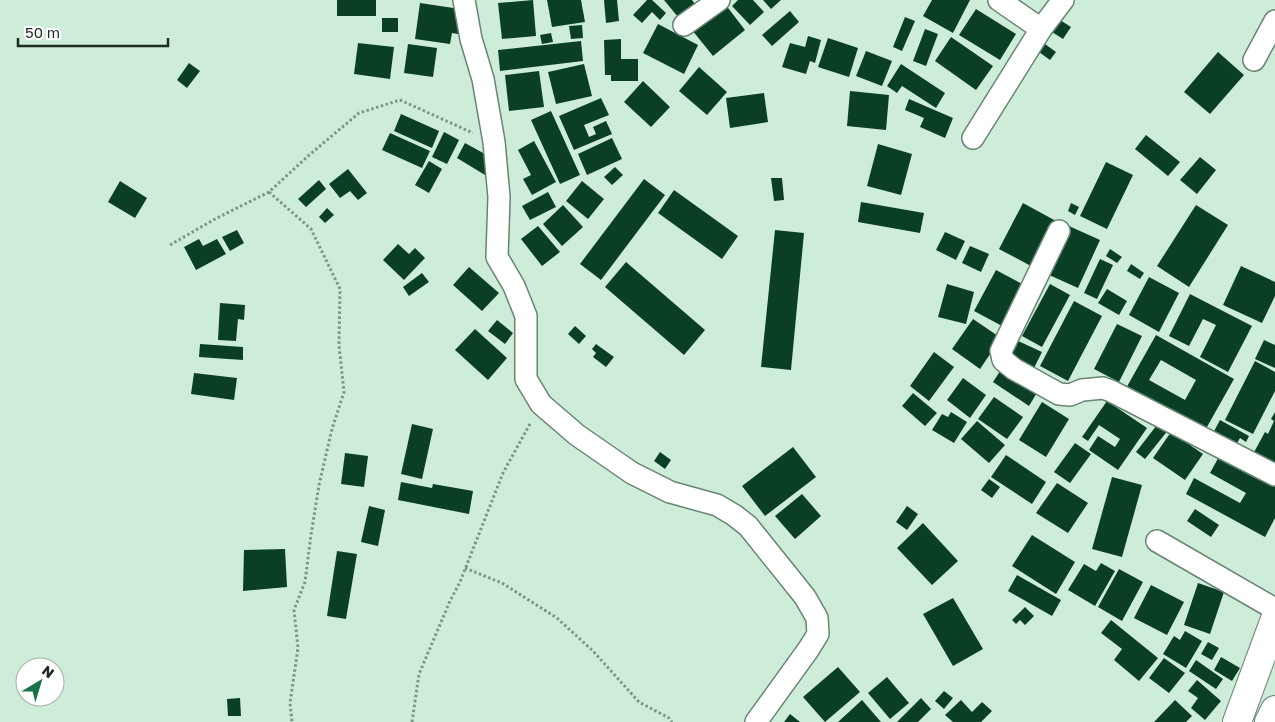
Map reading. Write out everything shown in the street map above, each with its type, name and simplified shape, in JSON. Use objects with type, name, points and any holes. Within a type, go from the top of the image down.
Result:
[{"type":"highway","points":[[1237,722],[1275,619]]},
{"type":"highway","points":[[1269,722],[1275,710]]},
{"type":"street","points":[[464,0],[471,39],[483,78],[494,142],[499,198],[497,257],[514,286],[526,316],[526,379],[542,404],[577,435],[632,473],[670,492],[717,505],[748,526],[805,597],[817,618],[818,634],[756,722]]},
{"type":"street","points":[[684,25],[719,0]]},
{"type":"street","points":[[999,0],[1042,29]]},
{"type":"street","points":[[973,138],[1042,29],[1063,0]]},
{"type":"street","points":[[1254,60],[1275,21]]},
{"type":"street","points":[[1059,230],[1001,351],[1003,360],[1014,369],[1059,394],[1070,395],[1082,390],[1103,388],[1111,391],[1275,475]]},
{"type":"street","points":[[1157,541],[1275,609]]},
{"type":"path","points":[[170,245],[215,219],[269,192],[359,113],[400,100],[494,142]]},
{"type":"path","points":[[269,192],[311,229],[340,289],[339,345],[344,392],[332,429],[319,486],[305,582],[294,610],[298,648],[290,703],[292,722]]},
{"type":"path","points":[[412,722],[419,674],[465,568],[503,473],[542,404]]},
{"type":"path","points":[[465,568],[502,583],[557,618],[593,651],[639,702],[670,718],[672,722]]},
{"type":"building","points":[[337,0],[376,0],[376,16],[337,16]]},
{"type":"building","points":[[533,0],[536,36],[502,39],[498,3]]},
{"type":"building","points":[[547,0],[581,0],[585,22],[552,27]]},
{"type":"building","points":[[604,0],[617,0],[619,21],[606,23]]},
{"type":"building","points":[[647,0],[652,0],[666,13],[660,20],[652,12],[642,23],[633,15]]},
{"type":"building","points":[[664,0],[692,0],[695,4],[678,17]]},
{"type":"building","points":[[738,0],[753,0],[764,12],[750,25],[732,6]]},
{"type":"building","points":[[763,0],[781,0],[771,9]]},
{"type":"building","points":[[932,0],[970,0],[953,33],[923,16]]},
{"type":"building","points":[[420,3],[467,10],[464,35],[452,33],[450,44],[415,39]]},
{"type":"building","points":[[725,4],[745,30],[713,56],[692,30]]},
{"type":"building","points":[[976,9],[1016,34],[1000,60],[959,35]]},
{"type":"building","points":[[790,11],[799,22],[772,46],[762,35]]},
{"type":"building","points":[[905,17],[915,21],[902,51],[893,47]]},
{"type":"building","points":[[382,18],[398,18],[398,32],[382,32]]},
{"type":"building","points":[[1060,20],[1071,27],[1063,39],[1052,32]]},
{"type":"building","points":[[658,24],[698,45],[684,74],[643,53]]},
{"type":"building","points":[[582,25],[583,38],[571,39],[569,26]]},
{"type":"building","points":[[925,29],[938,34],[926,66],[913,61]]},
{"type":"building","points":[[551,33],[553,42],[542,44],[540,35]]},
{"type":"building","points":[[808,36],[821,40],[815,63],[810,61],[806,74],[782,67],[790,43],[805,47]]},
{"type":"building","points":[[951,37],[993,66],[976,90],[935,61]]},
{"type":"building","points":[[828,38],[858,48],[849,77],[818,67]]},
{"type":"building","points":[[621,39],[621,59],[638,59],[638,81],[611,81],[611,75],[605,75],[604,40]]},
{"type":"building","points":[[581,41],[583,61],[500,71],[498,50]]},
{"type":"building","points":[[358,43],[394,47],[390,79],[354,74]]},
{"type":"building","points":[[408,44],[437,48],[433,77],[404,73]]},
{"type":"building","points":[[1045,44],[1056,52],[1050,60],[1039,52]]},
{"type":"building","points":[[866,51],[892,61],[882,86],[856,76]]},
{"type":"building","points":[[1218,52],[1244,75],[1210,114],[1184,92]]},
{"type":"building","points":[[189,63],[200,71],[187,88],[177,80]]},
{"type":"building","points":[[584,64],[592,96],[556,104],[548,72]]},
{"type":"building","points":[[901,64],[945,93],[936,108],[902,86],[897,93],[887,86]]},
{"type":"building","points":[[699,67],[727,92],[707,115],[679,91]]},
{"type":"building","points":[[539,71],[544,107],[509,111],[505,75]]},
{"type":"building","points":[[643,81],[670,107],[651,127],[624,102]]},
{"type":"building","points":[[850,91],[889,95],[886,130],[847,126]]},
{"type":"building","points":[[764,93],[768,122],[730,128],[726,98]]},
{"type":"building","points":[[601,98],[609,115],[584,125],[589,137],[596,134],[593,127],[606,121],[612,134],[574,150],[559,116]]},
{"type":"building","points":[[909,99],[953,118],[945,138],[920,127],[924,118],[905,110]]},
{"type":"building","points":[[551,111],[580,175],[560,184],[531,120]]},
{"type":"building","points":[[401,114],[439,131],[432,148],[394,131]]},
{"type":"building","points":[[444,132],[459,140],[447,164],[432,157]]},
{"type":"building","points":[[390,133],[430,151],[422,168],[382,150]]},
{"type":"building","points":[[1146,135],[1180,162],[1168,176],[1135,149]]},
{"type":"building","points":[[612,138],[622,159],[587,175],[578,154]]},
{"type":"building","points":[[534,141],[556,182],[532,195],[523,179],[531,175],[518,150]]},
{"type":"building","points":[[465,143],[494,159],[485,175],[457,158]]},
{"type":"building","points":[[878,144],[912,154],[901,195],[867,186]]},
{"type":"building","points":[[1200,157],[1216,170],[1197,194],[1180,180]]},
{"type":"building","points":[[429,161],[442,169],[429,193],[415,185]]},
{"type":"building","points":[[1106,162],[1133,175],[1107,229],[1080,216]]},
{"type":"building","points":[[615,167],[623,175],[612,185],[604,177]]},
{"type":"building","points":[[348,169],[367,193],[358,200],[350,191],[340,198],[329,184]]},
{"type":"building","points":[[771,178],[782,178],[784,200],[774,201]]},
{"type":"building","points":[[644,179],[665,195],[601,280],[580,264]]},
{"type":"building","points":[[319,180],[326,189],[306,207],[298,199]]},
{"type":"building","points":[[120,181],[147,198],[135,218],[108,202]]},
{"type":"building","points":[[582,181],[604,199],[588,219],[566,201]]},
{"type":"building","points":[[674,190],[738,236],[722,259],[658,213]]},
{"type":"building","points":[[548,192],[556,207],[530,220],[522,206]]},
{"type":"building","points":[[861,202],[924,213],[920,233],[858,222]]},
{"type":"building","points":[[1023,203],[1056,221],[1031,266],[999,249]]},
{"type":"building","points":[[1071,203],[1079,207],[1075,215],[1068,211]]},
{"type":"building","points":[[563,205],[583,227],[562,246],[543,224]]},
{"type":"building","points":[[1196,205],[1228,225],[1189,287],[1157,266]]},
{"type":"building","points":[[327,208],[334,215],[325,223],[319,217]]},
{"type":"building","points":[[538,226],[560,252],[542,266],[521,239]]},
{"type":"building","points":[[1069,226],[1100,240],[1078,288],[1047,274]]},
{"type":"building","points":[[237,230],[244,243],[230,251],[222,237]]},
{"type":"building","points":[[775,230],[804,233],[791,370],[761,367]]},
{"type":"building","points":[[945,232],[965,241],[956,260],[936,250]]},
{"type":"building","points":[[199,239],[203,246],[217,239],[226,254],[196,270],[184,247]]},
{"type":"building","points":[[398,244],[409,254],[415,248],[425,258],[404,280],[383,260]]},
{"type":"building","points":[[970,246],[989,254],[981,272],[962,263]]},
{"type":"building","points":[[1110,249],[1122,257],[1117,263],[1106,256]]},
{"type":"building","points":[[1100,259],[1113,265],[1097,299],[1084,293]]},
{"type":"building","points":[[626,262],[705,330],[684,355],[605,287]]},
{"type":"building","points":[[1131,264],[1144,273],[1140,279],[1127,271]]},
{"type":"building","points":[[1241,266],[1275,282],[1275,296],[1262,323],[1223,305]]},
{"type":"building","points":[[469,267],[499,293],[482,311],[453,285]]},
{"type":"building","points":[[996,270],[1026,286],[1004,327],[974,311]]},
{"type":"building","points":[[422,273],[429,282],[409,296],[403,287]]},
{"type":"building","points":[[1149,277],[1179,293],[1159,332],[1129,315]]},
{"type":"building","points":[[947,284],[974,292],[966,324],[938,317]]},
{"type":"building","points":[[1050,284],[1070,295],[1042,347],[1022,336]]},
{"type":"building","points":[[1107,289],[1127,301],[1119,315],[1098,303]]},
{"type":"building","points":[[1190,294],[1252,326],[1228,372],[1200,357],[1216,325],[1203,319],[1189,346],[1169,336]]},
{"type":"building","points":[[1074,301],[1102,316],[1068,381],[1040,366]]},
{"type":"building","points":[[220,303],[245,305],[244,320],[238,319],[236,341],[218,340]]},
{"type":"building","points":[[973,319],[1001,338],[980,369],[952,349]]},
{"type":"building","points":[[497,320],[513,333],[505,344],[488,331]]},
{"type":"building","points":[[1117,324],[1142,336],[1119,382],[1094,369]]},
{"type":"building","points":[[575,326],[586,336],[579,344],[568,334]]},
{"type":"building","points":[[475,329],[507,358],[488,380],[455,350]]},
{"type":"building","points":[[1156,335],[1234,379],[1203,434],[1125,390]],"holes":[[[1161,360],[1196,380],[1185,400],[1149,380]]]},
{"type":"building","points":[[1016,340],[1042,352],[1034,368],[1009,356]]},
{"type":"building","points":[[1264,340],[1275,345],[1275,368],[1255,359]]},
{"type":"building","points":[[200,344],[243,347],[243,360],[199,357]]},
{"type":"building","points":[[596,344],[614,357],[606,367],[593,357],[596,353],[592,349]]},
{"type":"building","points":[[934,352],[954,367],[929,401],[910,386]]},
{"type":"building","points":[[1255,361],[1275,372],[1275,391],[1253,434],[1225,420]]},
{"type":"building","points":[[1002,368],[1038,391],[1029,406],[993,382]]},
{"type":"building","points":[[194,373],[237,378],[234,400],[191,394]]},
{"type":"building","points":[[963,378],[986,395],[970,418],[947,400]]},
{"type":"building","points":[[913,393],[937,413],[925,426],[902,406]]},
{"type":"building","points":[[994,397],[1023,417],[1007,439],[978,419]]},
{"type":"building","points":[[1107,401],[1147,428],[1118,470],[1089,450],[1098,436],[1115,447],[1120,439],[1099,425],[1088,441],[1082,437]]},
{"type":"building","points":[[1042,402],[1069,419],[1046,457],[1019,440]]},
{"type":"building","points":[[951,412],[967,422],[954,443],[932,430],[942,414],[948,417]]},
{"type":"building","points":[[1275,412],[1275,465],[1253,454],[1265,432],[1268,434],[1274,421],[1271,419]]},
{"type":"building","points":[[1220,420],[1249,436],[1246,442],[1240,438],[1233,450],[1211,437]]},
{"type":"building","points":[[977,421],[1005,445],[989,463],[961,439]]},
{"type":"building","points":[[1160,421],[1169,429],[1145,459],[1136,452]]},
{"type":"building","points":[[412,424],[433,429],[422,479],[401,474]]},
{"type":"building","points":[[1171,432],[1203,454],[1185,480],[1153,458]]},
{"type":"building","points":[[1075,443],[1091,454],[1070,483],[1054,472]]},
{"type":"building","points":[[793,447],[816,477],[765,516],[742,486]]},
{"type":"building","points":[[660,452],[671,460],[665,469],[654,461]]},
{"type":"building","points":[[345,453],[368,456],[364,487],[341,484]]},
{"type":"building","points":[[1221,453],[1275,482],[1275,518],[1265,537],[1186,494],[1194,478],[1240,503],[1246,493],[1210,473]]},
{"type":"building","points":[[1006,455],[1046,482],[1032,504],[991,477]]},
{"type":"building","points":[[1112,477],[1142,485],[1122,557],[1092,549]]},
{"type":"building","points":[[989,479],[1000,487],[992,498],[981,490]]},
{"type":"building","points":[[401,482],[432,488],[433,484],[473,491],[469,514],[398,500]]},
{"type":"building","points":[[1057,483],[1088,503],[1068,533],[1036,513]]},
{"type":"building","points":[[802,494],[821,516],[795,539],[775,516]]},
{"type":"building","points":[[369,506],[385,510],[378,546],[361,542]]},
{"type":"building","points":[[907,506],[918,514],[907,530],[896,522]]},
{"type":"building","points":[[1195,509],[1219,525],[1211,537],[1187,521]]},
{"type":"building","points":[[923,523],[958,561],[932,585],[897,548]]},
{"type":"building","points":[[1032,535],[1075,562],[1056,594],[1012,566]]},
{"type":"building","points":[[285,549],[287,587],[243,591],[244,550]]},
{"type":"building","points":[[337,551],[357,554],[346,619],[327,616]]},
{"type":"building","points":[[1101,563],[1115,571],[1095,606],[1068,590],[1084,564],[1096,571]]},
{"type":"building","points":[[1119,569],[1143,582],[1122,621],[1098,607]]},
{"type":"building","points":[[1017,575],[1061,600],[1052,616],[1008,591]]},
{"type":"building","points":[[1198,583],[1224,592],[1210,634],[1184,625]]},
{"type":"building","points":[[1151,585],[1184,602],[1167,635],[1134,618]]},
{"type":"building","points":[[953,598],[983,649],[953,666],[923,614]]},
{"type":"building","points":[[1025,607],[1034,616],[1025,625],[1020,620],[1016,624],[1012,620]]},
{"type":"building","points":[[1111,620],[1158,658],[1139,681],[1114,660],[1122,649],[1101,633]]},
{"type":"building","points":[[1185,631],[1202,641],[1186,668],[1163,654],[1174,636],[1180,640]]},
{"type":"building","points":[[1208,642],[1219,648],[1212,660],[1201,654]]},
{"type":"building","points":[[1221,657],[1240,668],[1232,681],[1214,670]]},
{"type":"building","points":[[1164,658],[1185,673],[1169,693],[1149,678]]},
{"type":"building","points":[[1196,660],[1223,679],[1216,689],[1189,671]]},
{"type":"building","points":[[838,667],[860,692],[825,722],[803,697]]},
{"type":"building","points":[[887,677],[909,703],[890,719],[868,693]]},
{"type":"building","points":[[1197,680],[1221,701],[1205,720],[1191,708],[1198,698],[1188,691]]},
{"type":"building","points":[[944,691],[953,698],[944,709],[935,701]]},
{"type":"building","points":[[240,698],[241,716],[228,716],[227,699]]},
{"type":"building","points":[[921,698],[931,709],[918,722],[897,722]]},
{"type":"building","points":[[862,700],[881,722],[838,722]]},
{"type":"building","points":[[961,700],[972,712],[982,702],[992,711],[981,722],[953,722],[945,715]]},
{"type":"building","points":[[1175,700],[1192,716],[1186,722],[1154,722]]},
{"type":"building","points":[[790,714],[800,722],[784,722]]}]
